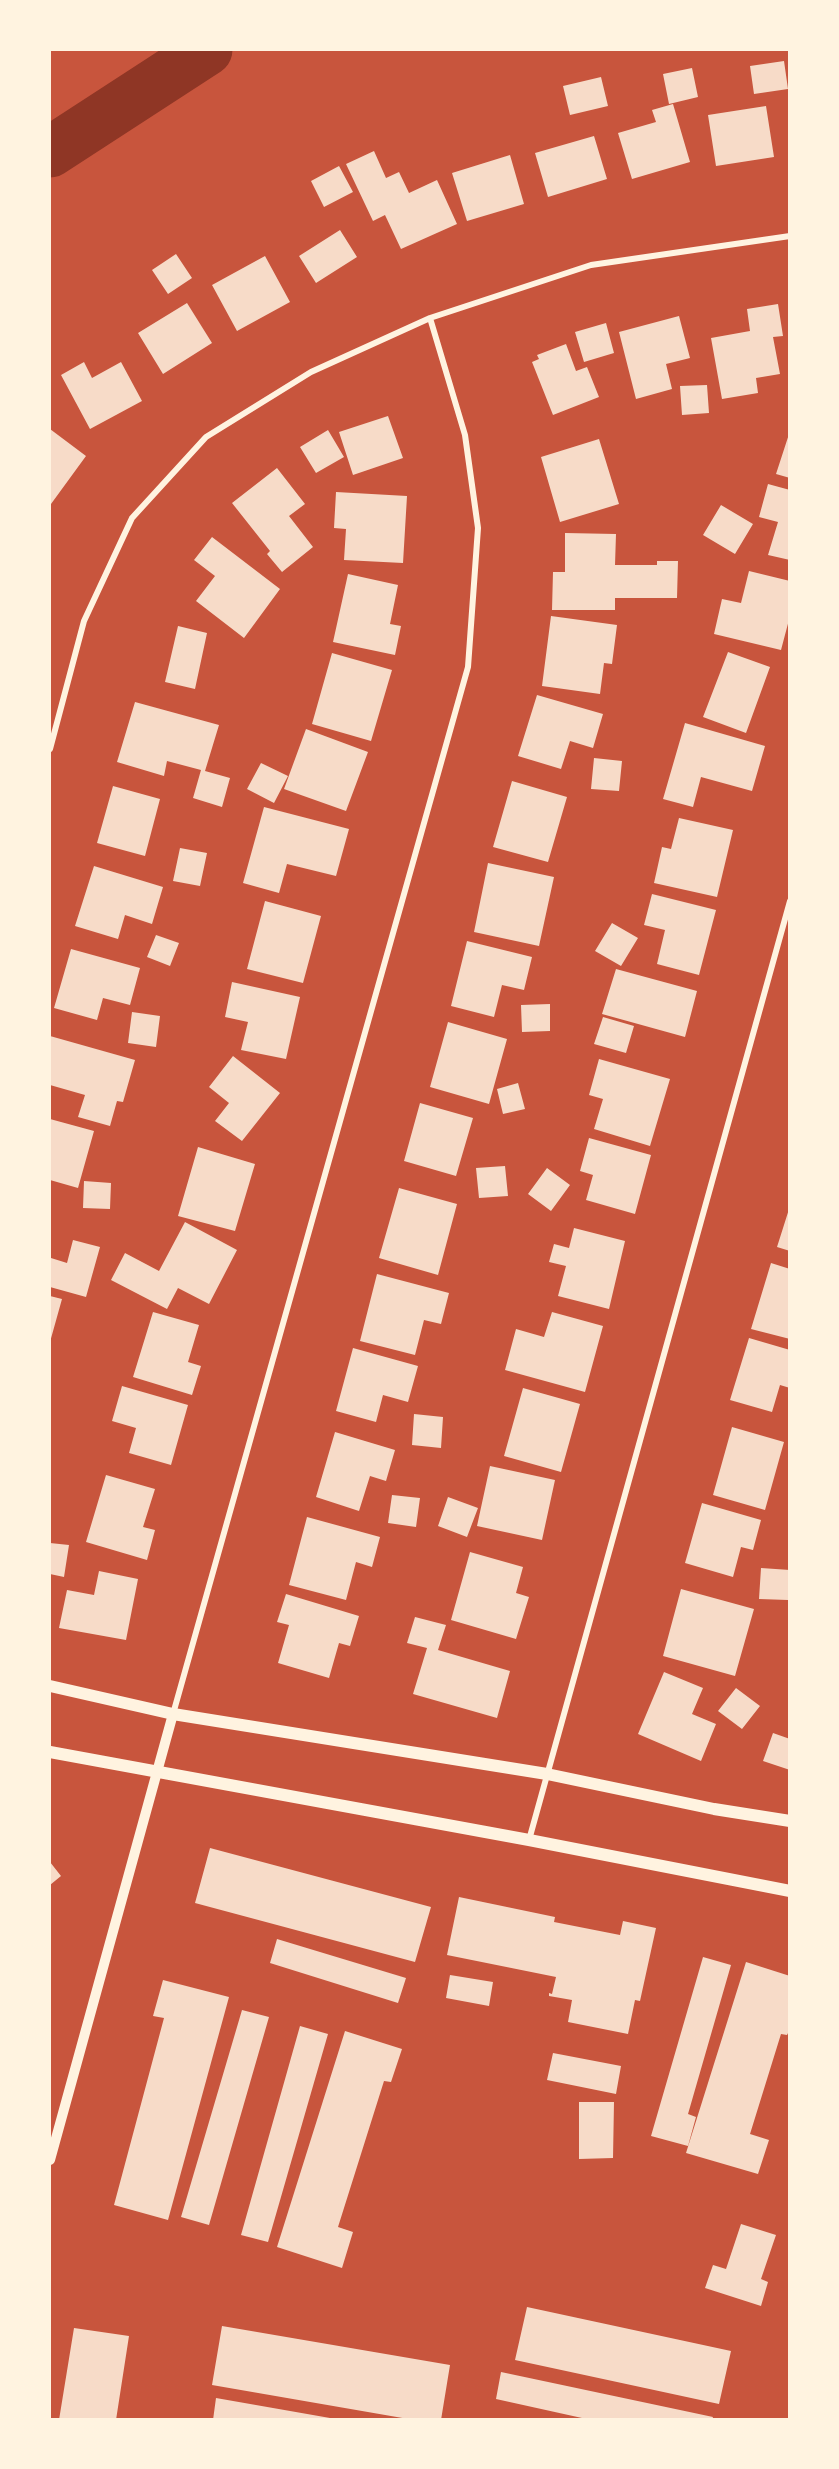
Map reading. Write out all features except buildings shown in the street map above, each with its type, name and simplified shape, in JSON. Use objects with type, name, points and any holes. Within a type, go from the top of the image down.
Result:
[{"type":"main road","points":[[50,1686],[173,1714],[547,1774],[714,1809],[789,1821]]},
{"type":"main road","points":[[50,1752],[529,1840],[789,1892]]},
{"type":"street","points":[[50,749],[84,621],[132,518],[206,437],[310,372],[430,318],[591,265],[789,236]]},
{"type":"street","points":[[50,2160],[156,1773],[468,667],[478,528],[465,435],[430,318]]},
{"type":"street","points":[[529,1840],[789,901]]},
{"type":"waterway","points":[[50,152],[207,50]]}]
